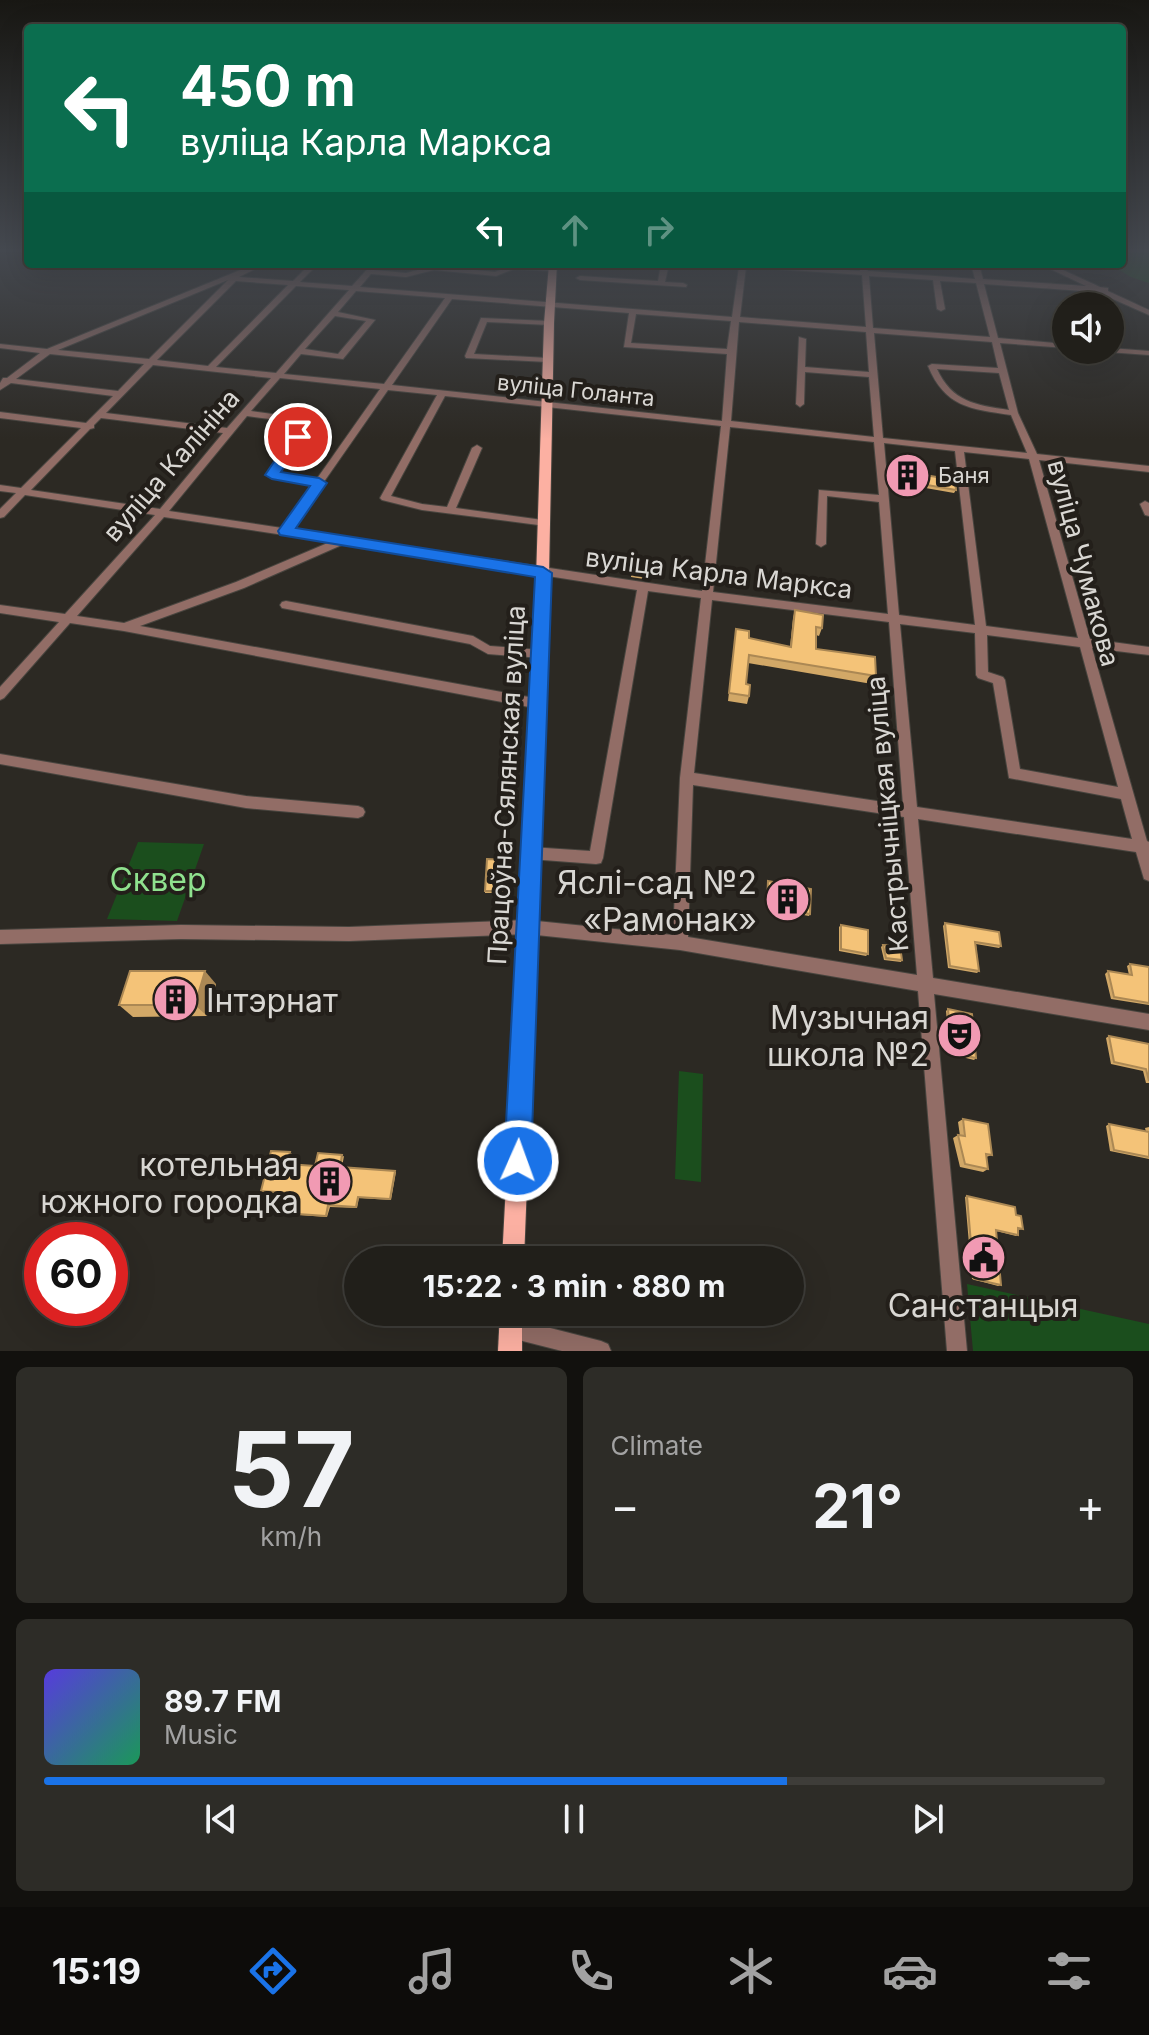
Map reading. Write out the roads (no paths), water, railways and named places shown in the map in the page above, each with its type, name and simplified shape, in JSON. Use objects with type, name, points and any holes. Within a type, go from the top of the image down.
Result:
[{"type":"main road","name":"Працоўна-Сялянская вуліца","points":[[514,1246],[530,853],[542,654],[550,313]]},
{"type":"street","points":[[0,387],[4,380],[48,351],[139,313]]},
{"type":"street","points":[[0,515],[200,313]]},
{"type":"street","points":[[210,368],[265,313]]},
{"type":"street","points":[[299,351],[340,357],[371,320],[333,313]]},
{"type":"street","name":"вуліца Калініна","points":[[0,695],[162,513],[333,313]]},
{"type":"street","points":[[285,531],[438,313]]},
{"type":"street","points":[[632,313],[627,345],[731,352]]},
{"type":"street","points":[[678,313],[1052,345]]},
{"type":"street","points":[[680,943],[687,778],[737,313]]},
{"type":"street","name":"Кастрычніцкая вуліца","points":[[867,313],[957,1351]]},
{"type":"street","name":"вуліца Чумакова","points":[[990,313],[1014,413],[1033,456],[1125,794],[1145,847],[1149,874]]},
{"type":"street","points":[[548,360],[469,356],[484,320],[549,323]]},
{"type":"street","points":[[800,404],[802,339]]},
{"type":"street","name":"вуліца Голанта","points":[[0,346],[1149,469]]},
{"type":"street","points":[[1124,351],[1149,353]]},
{"type":"street","points":[[1004,371],[932,366],[938,383],[961,404],[1014,413]]},
{"type":"street","points":[[802,369],[874,375]]},
{"type":"street","points":[[4,380],[121,394]]},
{"type":"street","points":[[442,394],[385,498],[450,511],[546,523]]},
{"type":"street","points":[[245,413],[299,420],[291,430],[298,437],[272,475],[319,483]]},
{"type":"street","points":[[0,415],[91,426]]},
{"type":"street","points":[[101,415],[229,431]]},
{"type":"street","points":[[450,511],[477,448]]},
{"type":"street","points":[[959,448],[981,630],[982,675],[999,680],[1014,774],[1125,794]]},
{"type":"street","name":"вуліца Карла Маркса","points":[[0,488],[543,573],[1149,651]]},
{"type":"street","points":[[821,544],[822,489],[882,499]]},
{"type":"street","points":[[124,627],[240,585],[343,541]]},
{"type":"street","points":[[530,853],[596,858],[643,587]]},
{"type":"street","points":[[286,605],[473,640],[488,650],[542,654]]},
{"type":"street","points":[[0,609],[124,627],[540,704]]},
{"type":"street","points":[[0,759],[246,802],[358,812]]},
{"type":"street","points":[[687,778],[1145,847]]},
{"type":"street","points":[[0,937],[181,932],[349,934],[527,927],[680,943],[1149,1022]]},
{"type":"street","points":[[511,1330],[601,1351]]},
{"type":"place","name":"Баня","points":[[907,475]]},
{"type":"place","name":"Яслі-сад №2 «Рамонак»","points":[[788,900]]},
{"type":"place","name":"Інтэрнат","points":[[175,1000]]},
{"type":"place","name":"Музычная школа №2","points":[[960,1035]]},
{"type":"place","name":"котельная южного городка","points":[[330,1182]]},
{"type":"place","name":"Санстанцыя","points":[[983,1258]]},
{"type":"park label","name":"Сквер","points":[[158,879]]}]
